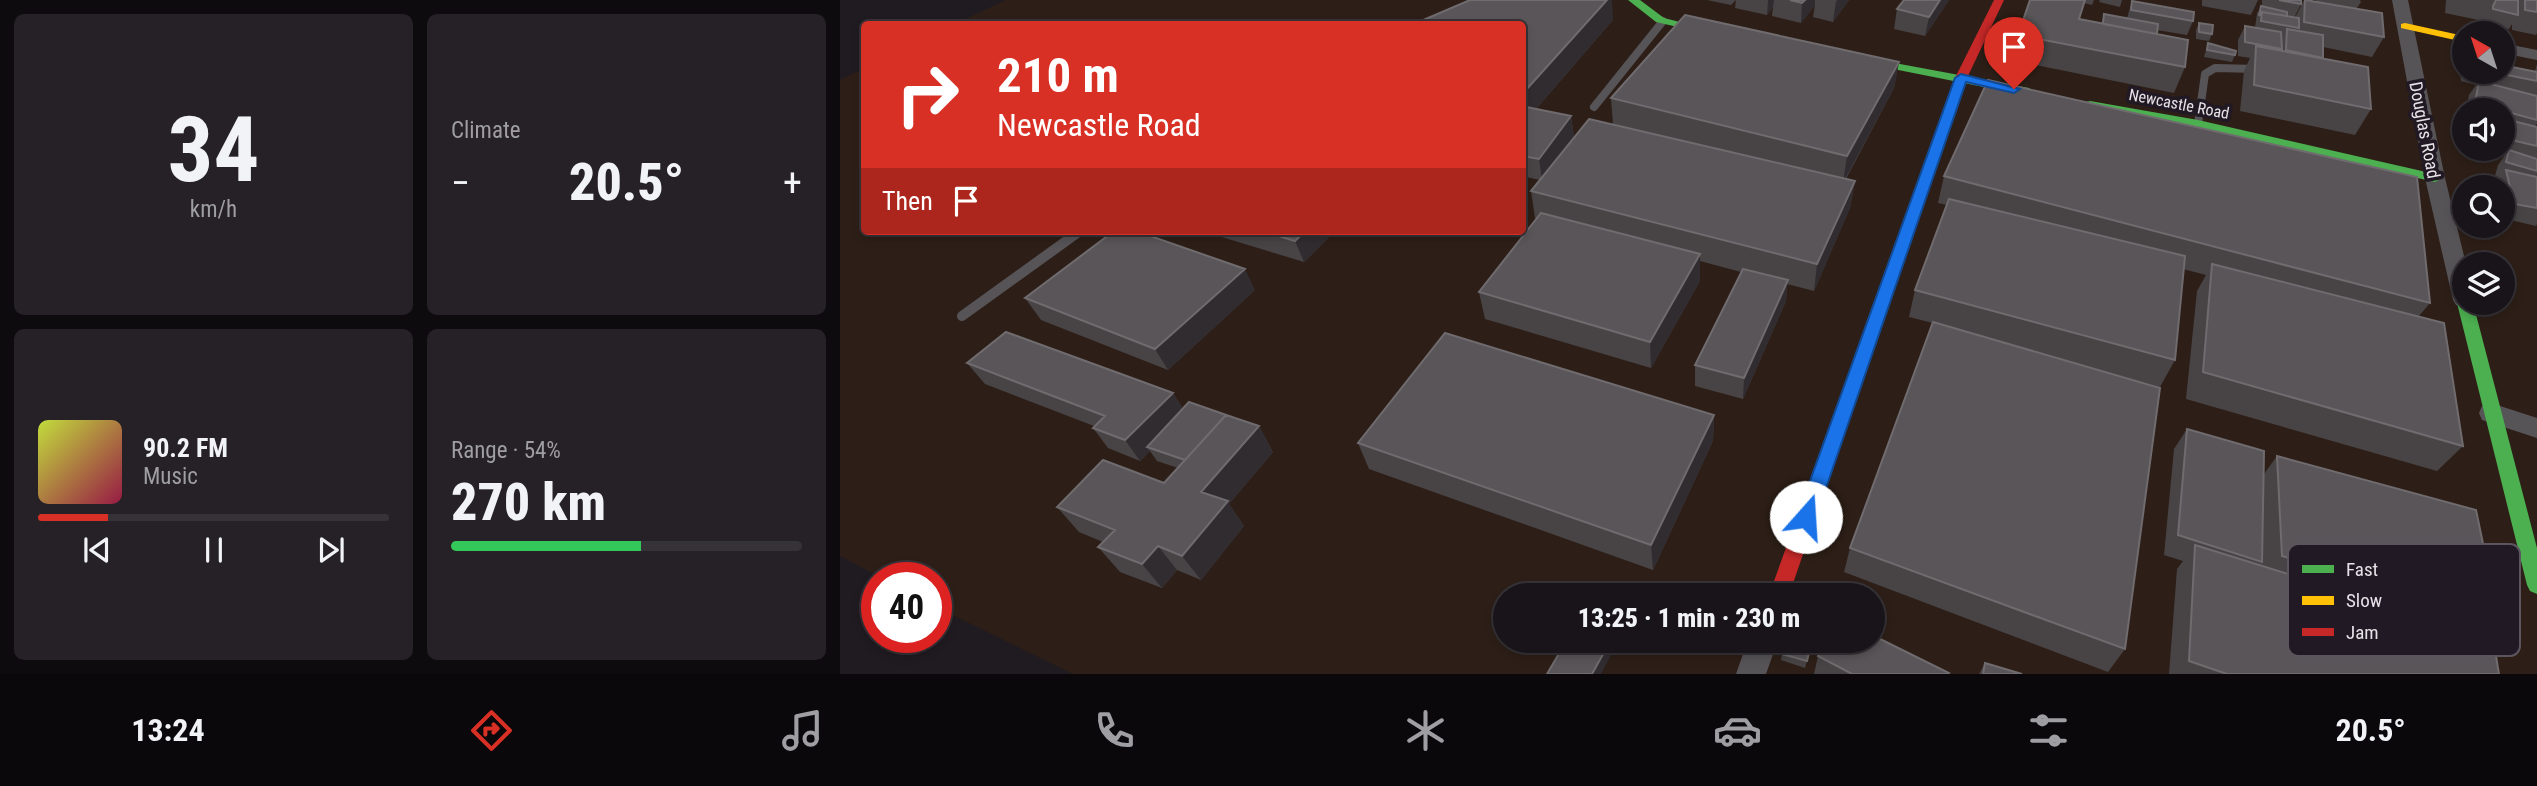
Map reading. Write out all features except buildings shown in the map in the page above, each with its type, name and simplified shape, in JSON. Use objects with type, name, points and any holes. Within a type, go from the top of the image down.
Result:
[{"type":"street","points":[[1633,0],[1662,21],[1732,36]]},
{"type":"street","points":[[1783,583],[1961,78],[1999,0]]},
{"type":"street","name":"Douglas Road","points":[[2400,0],[2452,252]]},
{"type":"street","points":[[2405,26],[2452,36]]},
{"type":"street","points":[[2515,51],[2537,55]]},
{"type":"street","points":[[1840,56],[2040,95]]},
{"type":"street","name":"Newcastle Road","points":[[2079,103],[2198,124],[2435,178]]},
{"type":"street","name":"Douglas Road","points":[[2467,315],[2537,585]]},
{"type":"street","points":[[2491,412],[2537,428]]},
{"type":"street","points":[[1751,674],[1758,653]]},
{"type":"lane","points":[[1594,107],[1662,21]]},
{"type":"lane","points":[[2198,124],[2205,74],[2215,68],[2227,67],[2266,71]]},
{"type":"lane","points":[[962,316],[1074,235]]},
{"type":"shaded area","points":[[1006,0],[2537,0],[2537,674],[1073,674],[952,615],[952,562],[861,562],[861,567],[840,556],[840,80],[861,70],[861,235],[1526,235],[1526,21],[961,21]]},
{"type":"traffic: fast","points":[[1633,0],[1660,20],[1717,33]]},
{"type":"traffic: fast","points":[[1857,59],[2029,92]]},
{"type":"traffic: fast","points":[[2090,105],[2198,124],[2435,178]]},
{"type":"traffic: fast","points":[[2468,315],[2537,585]]},
{"type":"traffic: slow","points":[[2405,26],[2452,36]]},
{"type":"traffic: jam","points":[[1783,583],[1961,78],[1999,0]]},
{"type":"route","points":[[1806,517],[1961,78],[2014,89]]}]
